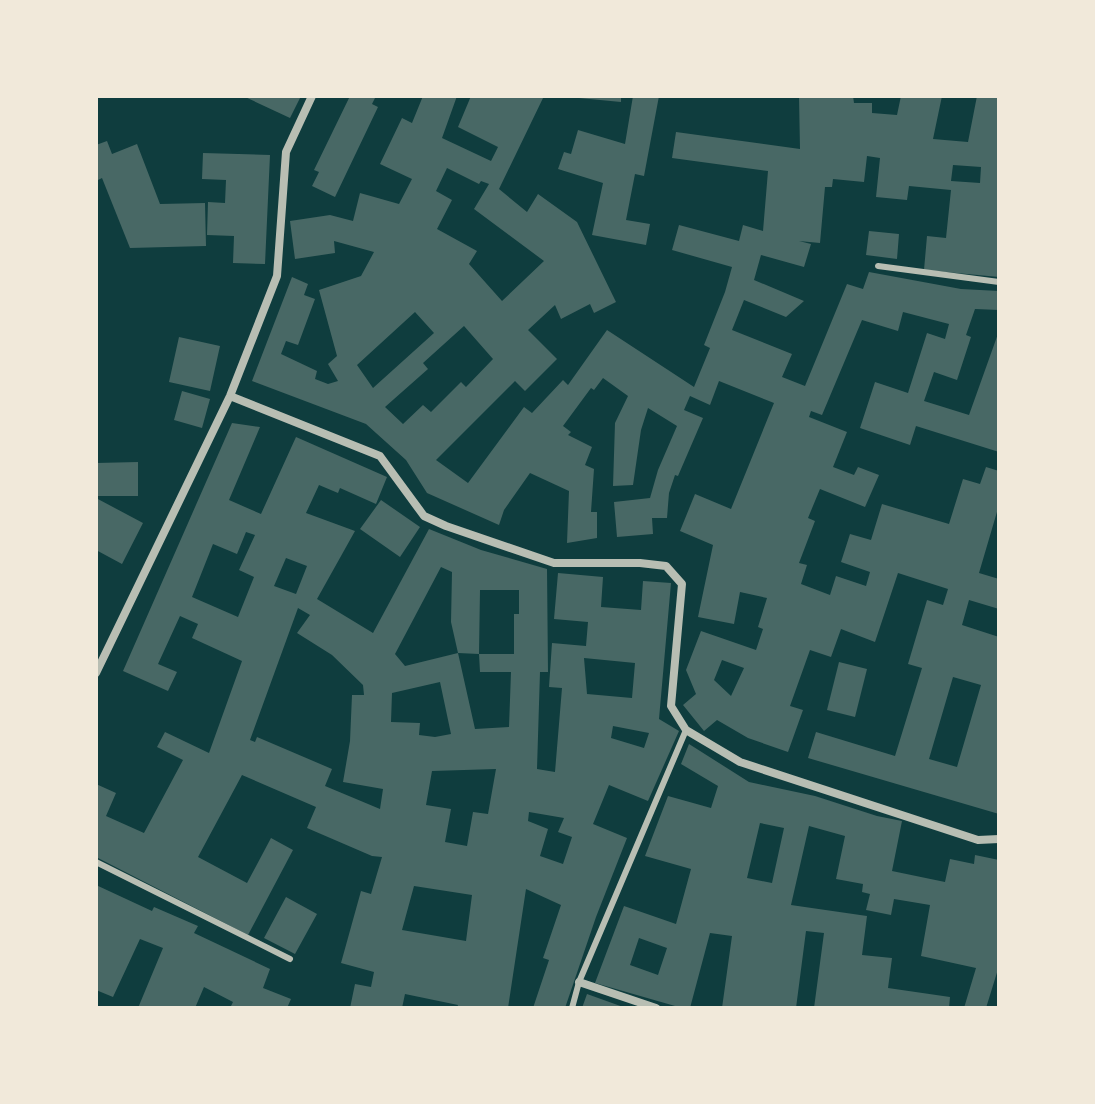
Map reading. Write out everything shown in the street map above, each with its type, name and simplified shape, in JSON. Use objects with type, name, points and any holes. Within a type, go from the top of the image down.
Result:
[{"type":"street","points":[[96,673],[230,396],[277,276],[286,152],[312,96]]},
{"type":"street","points":[[230,396],[380,456],[424,516],[446,526],[554,563],[666,566],[682,584],[671,706],[686,730],[740,762],[978,840],[999,839]]},
{"type":"street","points":[[579,982],[656,1008]]},
{"type":"lane","points":[[878,266],[999,282]]},
{"type":"lane","points":[[572,1008],[579,982],[686,730]]},
{"type":"lane","points":[[96,862],[290,959]]},
{"type":"building","points":[[243,96],[301,96],[290,118]]},
{"type":"building","points":[[350,96],[376,96],[372,104],[378,107],[335,197],[312,186],[319,172],[314,170]]},
{"type":"building","points":[[423,96],[457,96],[442,138],[491,161],[498,147],[458,127],[471,96],[544,96],[499,189],[527,212],[538,194],[577,222],[616,302],[594,313],[590,304],[561,319],[555,305],[528,330],[557,359],[525,391],[515,381],[436,460],[468,483],[524,407],[532,413],[563,380],[568,385],[607,330],[694,387],[710,348],[704,345],[732,267],[672,250],[679,225],[739,241],[743,225],[763,231],[768,171],[672,158],[676,132],[800,149],[799,96],[853,96],[854,103],[872,103],[872,113],[897,115],[901,96],[942,96],[933,139],[968,142],[977,96],[999,96],[999,277],[924,270],[927,236],[946,238],[951,190],[909,186],[907,200],[876,197],[880,158],[867,156],[864,182],[833,179],[832,187],[825,187],[820,243],[799,241],[811,244],[804,267],[761,255],[754,280],[804,301],[786,317],[744,300],[732,330],[792,354],[782,377],[805,386],[847,284],[863,289],[869,272],[961,289],[999,291],[999,310],[975,309],[966,335],[971,337],[957,380],[934,372],[924,401],[969,415],[999,331],[999,452],[916,426],[910,445],[860,428],[875,382],[908,393],[927,333],[945,339],[949,324],[903,312],[898,331],[862,320],[822,415],[811,411],[809,417],[847,432],[833,467],[854,475],[858,467],[879,475],[865,507],[820,489],[808,518],[815,521],[799,563],[807,565],[801,584],[830,595],[836,576],[866,586],[870,572],[841,562],[850,534],[871,540],[882,504],[949,524],[963,479],[980,484],[986,467],[999,471],[999,505],[979,573],[999,579],[999,609],[969,600],[962,625],[999,637],[999,814],[808,758],[816,732],[895,756],[922,668],[908,664],[927,600],[943,605],[948,589],[898,573],[875,642],[841,629],[831,657],[810,650],[790,706],[803,710],[788,752],[748,738],[717,720],[704,731],[683,705],[696,694],[686,670],[701,631],[756,650],[763,629],[758,627],[767,598],[740,592],[734,624],[698,617],[713,545],[680,531],[695,494],[731,509],[774,403],[719,381],[710,405],[690,396],[684,410],[703,418],[678,476],[675,475],[669,493],[667,518],[652,518],[653,534],[617,537],[614,502],[650,498],[677,426],[648,408],[641,430],[633,485],[613,486],[615,423],[628,396],[603,378],[594,390],[591,388],[563,426],[571,432],[568,435],[592,447],[585,465],[594,469],[591,512],[597,512],[597,538],[567,543],[569,491],[530,473],[504,510],[499,525],[427,493],[406,460],[366,424],[252,381],[292,277],[308,284],[304,295],[315,299],[298,345],[286,341],[281,354],[317,371],[315,379],[328,384],[338,381],[328,364],[337,356],[319,290],[361,276],[374,252],[334,241],[335,253],[295,259],[290,221],[330,215],[353,221],[360,193],[399,204],[412,179],[380,164],[402,118],[412,123]],"holes":[[[953,165],[981,167],[980,183],[951,181]],[[447,168],[479,184],[481,181],[489,184],[474,209],[544,261],[502,301],[469,264],[477,251],[437,229],[452,200],[436,191]],[[415,312],[434,333],[373,388],[357,365]],[[464,326],[493,359],[466,387],[461,382],[431,412],[423,405],[403,424],[385,407],[428,369],[423,363]],[[722,660],[744,668],[731,696],[714,680]],[[953,677],[981,685],[957,767],[929,759]]]},
{"type":"building","points":[[621,96],[621,102],[579,98]]},
{"type":"building","points":[[633,96],[659,96],[644,176],[635,174],[626,220],[650,224],[646,245],[592,235],[603,183],[558,169],[564,152],[571,154],[578,130],[625,144]]},
{"type":"building","points":[[107,141],[112,154],[137,144],[160,204],[205,203],[206,246],[130,248],[102,178],[96,181],[96,145]]},
{"type":"building","points":[[203,153],[270,155],[265,264],[233,263],[234,236],[207,235],[208,202],[225,203],[226,180],[202,179]]},
{"type":"building","points":[[869,231],[899,234],[897,259],[866,255]]},
{"type":"building","points":[[179,337],[220,346],[210,391],[169,382]]},
{"type":"building","points":[[182,391],[210,399],[202,428],[174,420]]},
{"type":"building","points":[[232,423],[260,427],[229,500],[261,514],[296,437],[387,477],[376,504],[340,488],[338,493],[319,485],[306,513],[355,531],[317,599],[373,633],[429,529],[481,550],[547,569],[548,672],[540,672],[537,769],[555,772],[562,688],[549,687],[552,643],[586,646],[588,622],[554,619],[558,573],[603,577],[601,607],[641,610],[643,581],[671,583],[659,719],[679,731],[648,801],[609,785],[593,824],[627,838],[565,1008],[533,1008],[549,960],[543,958],[561,905],[526,889],[508,1008],[457,1008],[458,1005],[405,994],[402,1008],[350,1008],[355,984],[371,987],[374,972],[341,963],[361,891],[371,894],[382,857],[372,856],[307,828],[316,807],[242,775],[198,857],[247,883],[271,838],[293,850],[248,935],[96,857],[96,784],[116,793],[106,816],[144,833],[183,760],[157,747],[165,732],[209,753],[242,661],[192,638],[198,624],[180,616],[158,664],[177,672],[168,691],[123,671]],"holes":[[[246,532],[255,535],[239,570],[254,577],[238,617],[192,597],[213,544],[237,554]],[[286,558],[307,566],[296,594],[274,586]],[[441,567],[452,572],[451,622],[458,653],[405,666],[395,654]],[[480,590],[519,590],[519,614],[514,614],[514,654],[479,654]],[[298,608],[310,615],[297,633],[332,655],[363,685],[364,695],[352,695],[350,741],[343,782],[383,789],[380,809],[325,786],[332,769],[257,737],[255,742],[250,740]],[[458,653],[479,654],[480,672],[511,672],[509,727],[475,729]],[[584,658],[635,663],[632,698],[587,694]],[[440,682],[451,734],[435,737],[419,735],[420,723],[391,722],[392,693]],[[613,726],[649,733],[644,748],[611,738]],[[496,769],[488,814],[473,812],[467,846],[445,842],[451,809],[426,805],[432,771]],[[529,812],[564,818],[558,832],[572,837],[563,864],[540,856],[548,829],[528,821]],[[414,886],[472,895],[466,941],[402,930]]]},
{"type":"building","points":[[138,462],[138,496],[96,496],[96,463]]},
{"type":"building","points":[[96,498],[143,523],[122,564],[96,550]]},
{"type":"building","points":[[381,500],[420,527],[400,557],[360,529]]},
{"type":"building","points":[[839,662],[867,669],[855,717],[827,710]]},
{"type":"building","points":[[689,744],[749,782],[815,796],[902,821],[892,871],[945,882],[950,859],[974,864],[975,855],[999,860],[999,966],[986,1008],[964,1008],[976,968],[921,956],[930,905],[894,899],[891,915],[866,910],[870,894],[862,892],[863,884],[836,879],[845,836],[809,826],[791,905],[867,916],[862,955],[892,958],[888,988],[950,997],[949,1008],[814,1008],[824,933],[806,931],[796,1008],[722,1008],[732,936],[710,933],[690,1008],[595,983],[624,906],[676,924],[691,869],[645,856],[668,796],[711,808],[718,786],[681,764]],"holes":[[[760,823],[784,828],[772,883],[747,878]],[[639,938],[667,948],[658,975],[630,965]]]},
{"type":"building","points":[[96,885],[152,911],[154,907],[198,926],[194,933],[270,969],[263,988],[291,999],[287,1008],[230,1008],[233,1002],[204,987],[195,1008],[138,1008],[163,948],[140,939],[113,997],[96,990]]},
{"type":"building","points":[[286,897],[317,914],[295,954],[264,938]]},
{"type":"building","points":[[587,994],[626,1008],[582,1008]]}]
